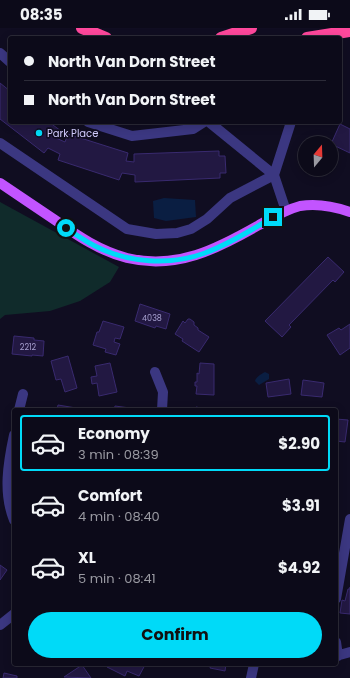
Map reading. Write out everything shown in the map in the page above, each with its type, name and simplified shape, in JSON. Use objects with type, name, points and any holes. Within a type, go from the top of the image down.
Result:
[{"type":"highway","points":[[82,28],[101,36]]},
{"type":"highway","points":[[227,36],[251,28]]},
{"type":"highway","points":[[319,36],[350,31]]},
{"type":"main road","points":[[0,183],[95,246],[126,258],[146,261],[182,259],[205,253],[286,211],[300,206],[330,205],[350,212]]},
{"type":"street","points":[[0,53],[8,60]]},
{"type":"street","points":[[94,124],[132,136],[193,129],[201,124]]},
{"type":"street","points":[[211,124],[274,175],[286,211]]},
{"type":"street","points":[[0,143],[128,229],[156,234],[177,233],[191,229],[207,219],[230,198],[274,175],[290,124]]},
{"type":"street","points":[[155,372],[163,392],[162,408]]},
{"type":"street","points":[[20,408],[23,394]]},
{"type":"street","points":[[12,444],[7,481],[8,502],[12,514]]},
{"type":"street","points":[[338,588],[350,519]]},
{"type":"street","points":[[0,625],[12,616]]},
{"type":"street","points":[[338,656],[350,652]]},
{"type":"street","points":[[251,678],[254,666]]},
{"type":"green space","points":[[0,202],[119,267],[110,282],[80,301],[50,311],[5,315],[0,319]]},
{"type":"water","points":[[164,198],[195,200],[196,217],[166,221],[154,218],[153,201]]},
{"type":"water","points":[[265,372],[269,374],[269,379],[259,385],[255,381]]},
{"type":"building","name":"Park Place","points":[[0,83],[8,89],[8,124],[52,124],[61,131],[56,138],[65,142],[68,134],[128,153],[126,161],[134,162],[134,154],[219,151],[219,156],[225,156],[226,173],[220,173],[220,178],[135,182],[135,175],[122,173],[119,180],[58,160],[60,154],[48,148],[44,153],[0,119]]},
{"type":"building","points":[[340,124],[350,129],[350,153],[338,147],[338,136],[335,136]]},
{"type":"building","points":[[328,257],[344,272],[335,282],[333,280],[289,325],[291,327],[282,337],[265,321]]},
{"type":"building","points":[[140,304],[170,314],[166,329],[156,326],[155,328],[135,321]]},
{"type":"building","points":[[188,319],[194,322],[194,325],[198,328],[198,330],[209,337],[199,352],[182,341],[183,339],[175,334],[183,321],[185,323]]},
{"type":"building","points":[[103,321],[124,327],[120,339],[115,338],[114,342],[120,344],[116,355],[105,352],[106,349],[93,345],[97,332],[99,332]]},
{"type":"building","points":[[350,324],[350,348],[340,355],[327,335],[339,328],[341,330]]},
{"type":"building","points":[[14,336],[34,338],[34,340],[44,341],[43,356],[12,354]]},
{"type":"building","points":[[68,356],[77,388],[65,392],[61,379],[56,380],[51,361]]},
{"type":"building","points":[[110,363],[117,392],[99,396],[97,383],[92,384],[91,377],[97,376],[95,366]]},
{"type":"building","points":[[200,363],[214,364],[214,395],[196,394],[197,386],[195,386],[195,382],[197,382],[197,373],[199,374]]},
{"type":"building","points":[[289,379],[291,394],[268,397],[266,383]]},
{"type":"building","points":[[303,380],[324,383],[322,397],[301,395]]},
{"type":"building","points":[[58,405],[76,408],[57,408]]},
{"type":"building","points":[[115,406],[130,408],[114,408]]},
{"type":"building","points":[[338,419],[348,420],[345,442],[338,441]]},
{"type":"building","points":[[0,565],[7,570],[0,580]]},
{"type":"building","points":[[348,589],[350,589],[350,614],[340,613],[342,600],[345,601]]},
{"type":"building","points":[[83,666],[91,678],[64,677]]},
{"type":"building","points":[[144,666],[139,676],[127,671],[125,676],[107,667]]},
{"type":"building","points":[[210,666],[226,666],[225,671],[210,668]]},
{"type":"building","points":[[4,673],[17,676],[17,678],[3,678]]},
{"type":"place","name":"Park Place","points":[[39,133]]},
{"type":"route","points":[[66,228],[106,251],[126,258],[157,261],[182,259],[205,253],[273,217]]}]
